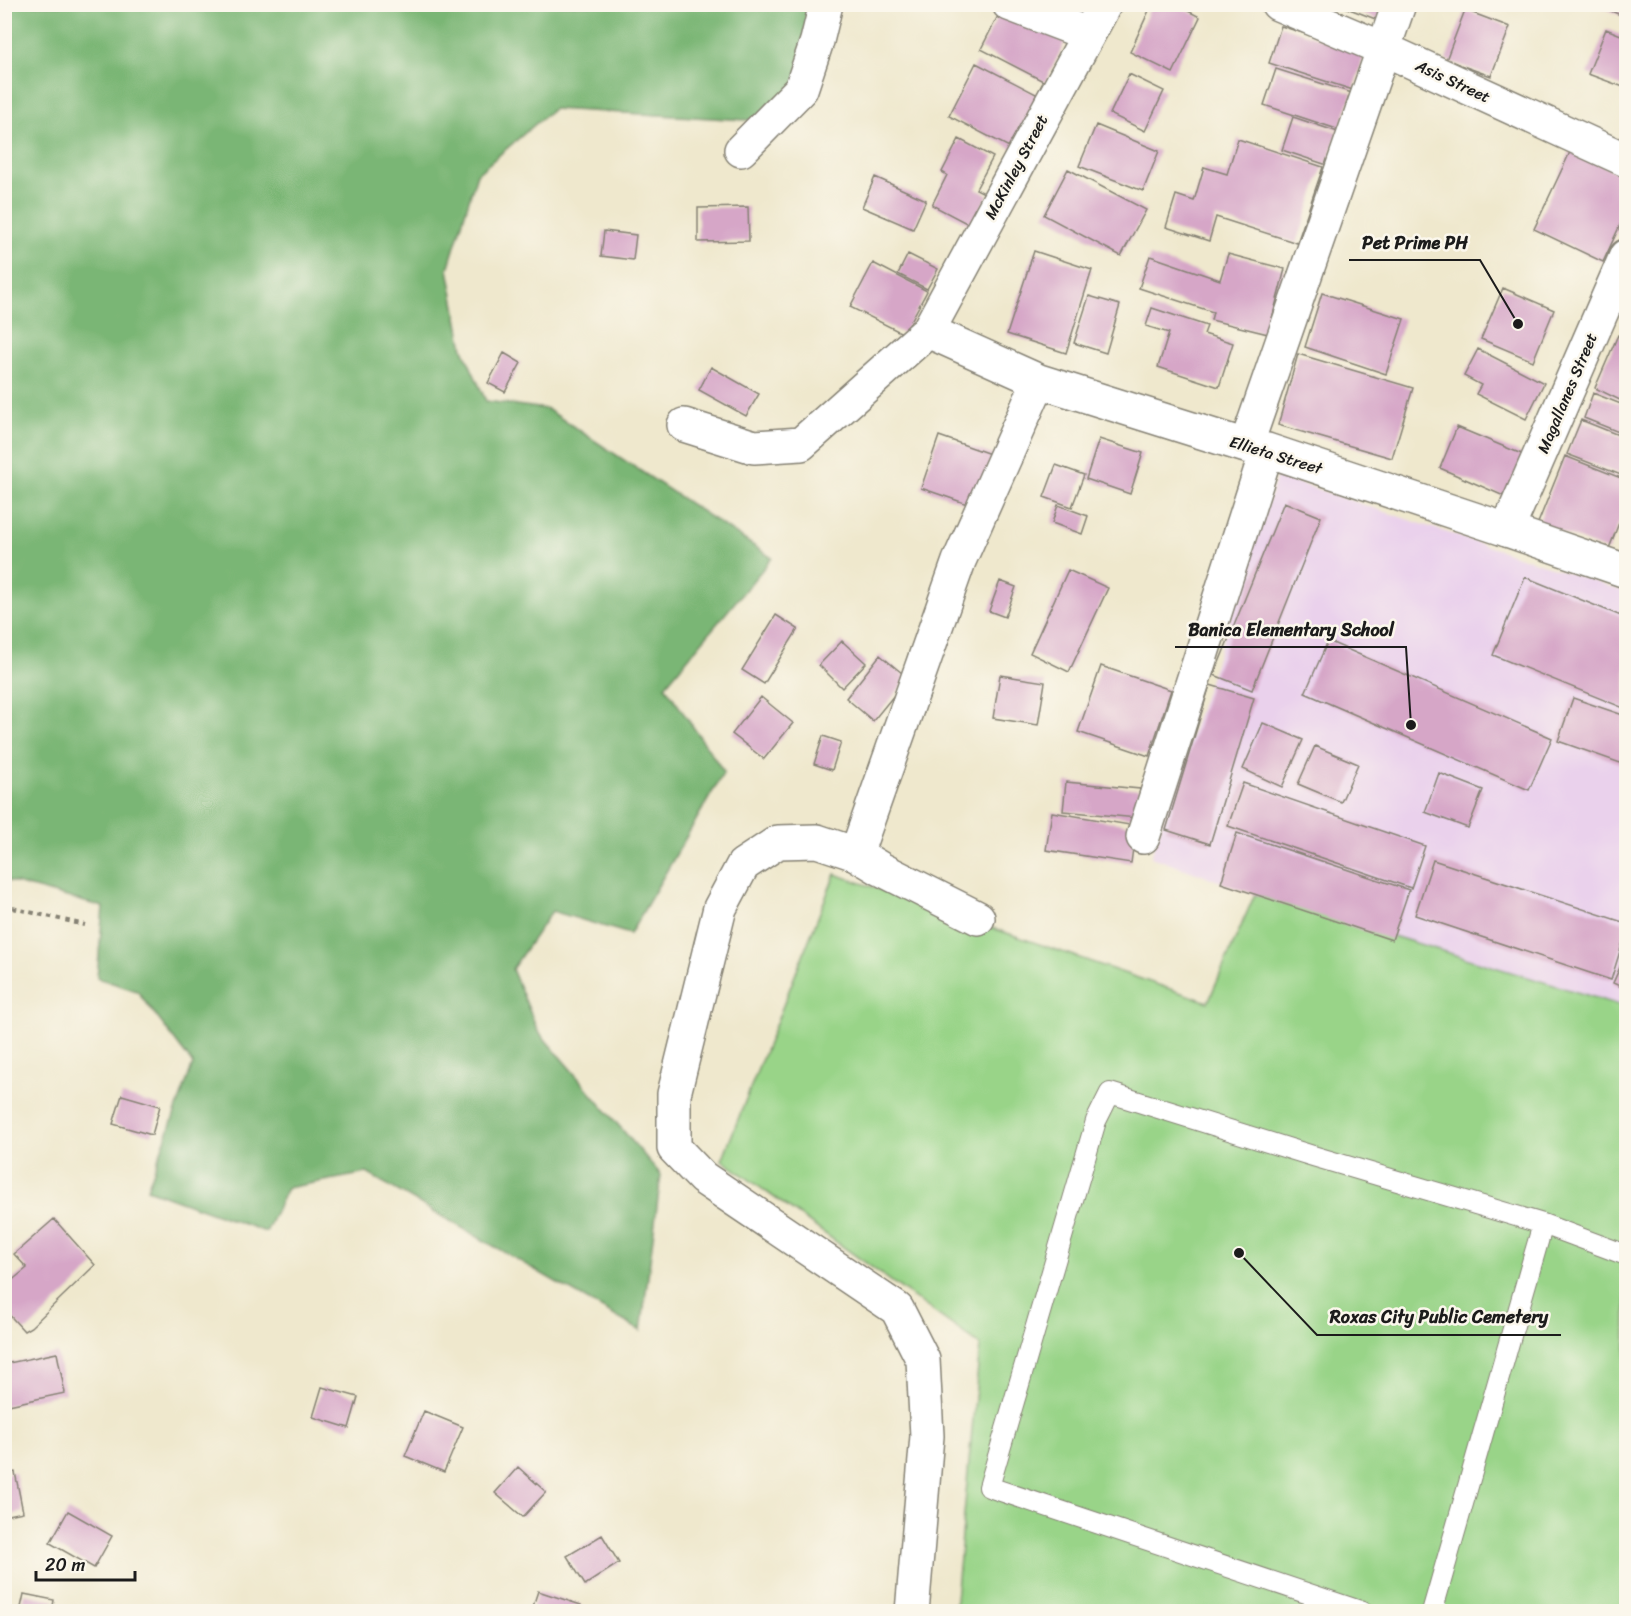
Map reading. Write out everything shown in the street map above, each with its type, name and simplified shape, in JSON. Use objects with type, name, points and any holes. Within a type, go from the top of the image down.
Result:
[{"type":"street","points":[[741,150],[801,89],[817,41],[826,4]]},
{"type":"street","points":[[1009,4],[1088,34]]},
{"type":"street","name":"McKinley Street","points":[[928,331],[1105,4]]},
{"type":"street","name":"Asis Street","points":[[1278,4],[1384,49],[1626,160]]},
{"type":"street","points":[[1143,837],[1257,448],[1399,4]]},
{"type":"street","name":"Magallanes Street","points":[[1507,530],[1626,256]]},
{"type":"street","points":[[684,425],[754,447],[801,444],[928,331]]},
{"type":"street","name":"Ellieta Street","points":[[928,331],[1039,381],[1257,448],[1626,571]]},
{"type":"street","points":[[856,854],[959,561],[1039,381]]},
{"type":"street","points":[[912,1611],[927,1436],[923,1360],[897,1309],[704,1178],[674,1148],[674,1094],[720,908],[743,865],[778,842],[817,841],[856,854],[978,918]]},
{"type":"lane","points":[[1363,1611],[989,1487],[1096,1121],[1110,1093],[1543,1224],[1626,1255]]},
{"type":"lane","points":[[1432,1611],[1543,1224]]},
{"type":"path","points":[[4,906],[85,925]]},
{"type":"shaded area","points":[[1277,476],[1626,592],[1626,1007],[1255,894],[1151,857]]},
{"type":"green space","points":[[4,5],[827,5],[798,123],[553,109],[477,174],[448,269],[463,349],[486,401],[547,409],[772,558],[665,686],[724,772],[630,934],[552,911],[512,969],[538,1031],[661,1175],[641,1331],[367,1173],[287,1188],[266,1232],[147,1189],[193,1064],[137,991],[97,978],[103,907],[5,880]]},
{"type":"green space","points":[[835,874],[1208,1002],[1255,894],[1626,1007],[1626,1611],[961,1612],[955,1610],[980,1345],[722,1160]]},
{"type":"building","points":[[1152,4],[1174,4],[1200,17],[1173,73],[1130,52]]},
{"type":"building","points":[[1595,4],[1626,4],[1625,17]]},
{"type":"building","points":[[1339,5],[1384,5],[1378,20]]},
{"type":"building","points":[[1001,10],[1065,42],[1045,82],[981,49]]},
{"type":"building","points":[[1465,10],[1510,27],[1491,76],[1446,60]]},
{"type":"building","points":[[1281,26],[1365,53],[1353,90],[1269,63]]},
{"type":"building","points":[[1606,29],[1626,37],[1626,88],[1588,74]]},
{"type":"building","points":[[976,63],[1040,96],[1013,149],[949,116]]},
{"type":"building","points":[[1276,69],[1352,93],[1340,130],[1264,105]]},
{"type":"building","points":[[1129,74],[1164,91],[1145,131],[1110,114]]},
{"type":"building","points":[[1293,117],[1338,132],[1327,165],[1282,150]]},
{"type":"building","points":[[1096,125],[1159,151],[1143,191],[1079,166]]},
{"type":"building","points":[[959,139],[993,157],[976,189],[988,195],[972,226],[932,205],[947,175],[942,172]]},
{"type":"building","points":[[1238,139],[1323,167],[1297,243],[1216,217],[1209,241],[1166,227],[1176,195],[1194,201],[1204,167],[1227,174]]},
{"type":"building","points":[[1571,150],[1626,177],[1626,212],[1603,262],[1534,229]]},
{"type":"building","points":[[1068,169],[1146,210],[1121,256],[1044,215]]},
{"type":"building","points":[[875,177],[926,200],[913,229],[862,207]]},
{"type":"building","points":[[748,207],[749,241],[698,242],[698,208]]},
{"type":"building","points":[[604,231],[636,235],[633,260],[601,256]]},
{"type":"building","points":[[1034,251],[1092,270],[1066,353],[1007,334]]},
{"type":"building","points":[[908,254],[938,269],[927,289],[898,274]]},
{"type":"building","points":[[1228,254],[1285,269],[1268,334],[1211,320],[1213,312],[1139,288],[1150,256],[1220,280]]},
{"type":"building","points":[[873,263],[927,291],[904,334],[850,307]]},
{"type":"building","points":[[1503,288],[1554,310],[1533,361],[1481,339]]},
{"type":"building","points":[[1322,293],[1404,319],[1386,374],[1305,347]]},
{"type":"building","points":[[1089,296],[1120,305],[1106,353],[1074,343]]},
{"type":"building","points":[[1152,308],[1207,326],[1204,334],[1233,343],[1219,387],[1158,367],[1169,333],[1146,326]]},
{"type":"building","points":[[1618,335],[1626,339],[1626,403],[1595,388]]},
{"type":"building","points":[[1478,349],[1544,383],[1526,419],[1476,394],[1481,385],[1464,376]]},
{"type":"building","points":[[504,353],[521,363],[505,392],[488,383]]},
{"type":"building","points":[[1298,354],[1413,388],[1392,458],[1278,425]]},
{"type":"building","points":[[711,367],[759,394],[746,416],[699,390]]},
{"type":"building","points":[[1593,393],[1626,406],[1626,435],[1584,418]]},
{"type":"building","points":[[1581,420],[1626,438],[1626,477],[1567,454]]},
{"type":"building","points":[[1457,427],[1524,455],[1506,497],[1440,468]]},
{"type":"building","points":[[939,436],[993,455],[976,507],[921,488]]},
{"type":"building","points":[[1099,439],[1143,453],[1130,494],[1086,479]]},
{"type":"building","points":[[1565,456],[1626,480],[1626,505],[1608,551],[1538,523]]},
{"type":"building","points":[[1056,465],[1084,475],[1072,507],[1044,497]]},
{"type":"building","points":[[1284,502],[1321,517],[1252,690],[1214,675]]},
{"type":"building","points":[[1058,505],[1088,516],[1082,534],[1052,523]]},
{"type":"building","points":[[1068,570],[1108,588],[1069,672],[1030,653]]},
{"type":"building","points":[[1525,577],[1626,618],[1626,709],[1493,655]]},
{"type":"building","points":[[1000,581],[1016,587],[1005,617],[989,611]]},
{"type":"building","points":[[776,615],[798,629],[764,684],[742,670]]},
{"type":"building","points":[[842,641],[866,663],[842,688],[819,665]]},
{"type":"building","points":[[1328,641],[1552,738],[1529,790],[1305,693]]},
{"type":"building","points":[[880,655],[908,678],[873,721],[846,698]]},
{"type":"building","points":[[1101,666],[1171,690],[1149,756],[1078,732]]},
{"type":"building","points":[[1000,675],[1045,682],[1038,725],[993,718]]},
{"type":"building","points":[[1210,685],[1254,698],[1210,844],[1166,830]]},
{"type":"building","points":[[761,697],[793,723],[764,759],[732,734]]},
{"type":"building","points":[[1573,698],[1626,716],[1626,765],[1558,741]]},
{"type":"building","points":[[1263,723],[1303,740],[1282,787],[1243,769]]},
{"type":"building","points":[[823,736],[841,742],[832,770],[814,764]]},
{"type":"building","points":[[1315,746],[1358,764],[1341,802],[1298,784]]},
{"type":"building","points":[[1439,773],[1483,790],[1468,828],[1425,812]]},
{"type":"building","points":[[1066,782],[1140,789],[1137,818],[1063,811]]},
{"type":"building","points":[[1243,783],[1425,846],[1411,888],[1228,826]]},
{"type":"building","points":[[1052,812],[1136,826],[1131,863],[1046,850]]},
{"type":"building","points":[[1237,833],[1409,890],[1392,940],[1221,883]]},
{"type":"building","points":[[1433,860],[1626,923],[1626,932],[1611,980],[1415,915]]},
{"type":"building","points":[[1626,954],[1626,989],[1613,983]]},
{"type":"building","points":[[122,1095],[160,1106],[152,1135],[113,1124]]},
{"type":"building","points":[[54,1219],[95,1265],[31,1327],[24,1331],[4,1309],[4,1287],[27,1268],[14,1254]]},
{"type":"building","points":[[57,1353],[65,1393],[4,1406],[4,1364]]},
{"type":"building","points":[[322,1387],[358,1397],[349,1428],[313,1417]]},
{"type":"building","points":[[424,1411],[463,1427],[444,1472],[405,1456]]},
{"type":"building","points":[[518,1467],[546,1492],[523,1517],[495,1493]]},
{"type":"building","points":[[15,1472],[23,1512],[4,1516],[4,1474]]},
{"type":"building","points":[[68,1511],[112,1536],[94,1568],[50,1543]]},
{"type":"building","points":[[602,1535],[619,1563],[585,1585],[567,1556]]},
{"type":"building","points":[[538,1591],[581,1605],[579,1612],[531,1612]]},
{"type":"building","points":[[24,1594],[54,1600],[52,1612],[20,1612]]},
{"type":"place","name":"Pet Prime PH","points":[[1518,324]]},
{"type":"place","name":"Banica Elementary School","points":[[1411,725]]},
{"type":"place","name":"Roxas City Public Cemetery","points":[[1239,1253]]}]
